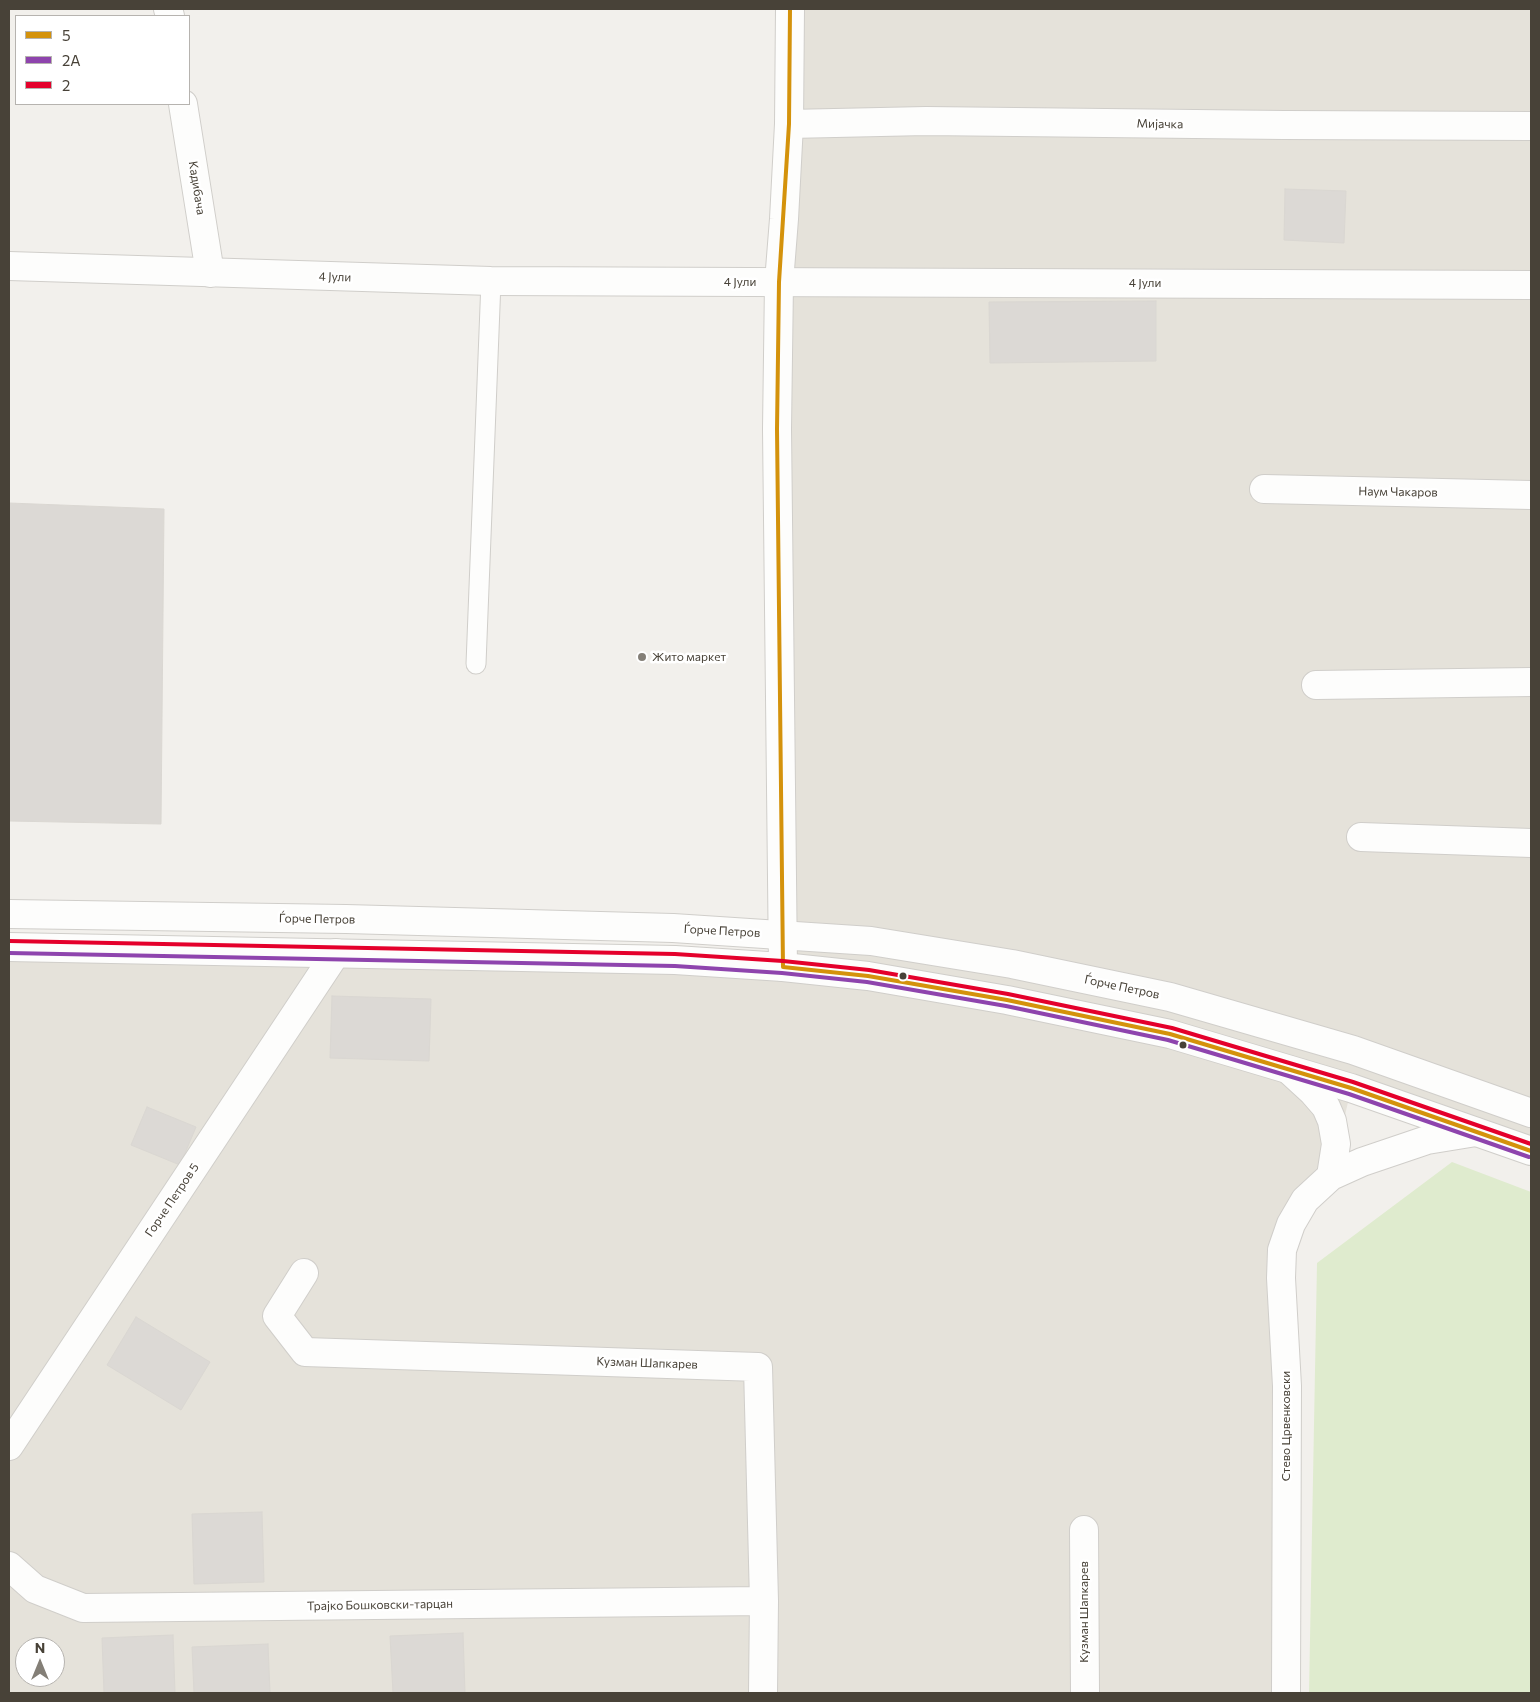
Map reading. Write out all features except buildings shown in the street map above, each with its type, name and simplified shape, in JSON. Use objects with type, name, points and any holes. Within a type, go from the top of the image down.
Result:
[{"type":"street","points":[[782,967],[777,438],[779,282],[789,124],[790,9]]},
{"type":"street","name":"Кадибача","points":[[183,105],[210,273]]},
{"type":"street","name":"Мијачка","points":[[789,124],[926,121],[1531,126]]},
{"type":"street","name":"4 Јули","points":[[9,266],[491,282],[1531,285]]},
{"type":"street","name":"Наум Чакаров","points":[[1264,488],[1531,495]]},
{"type":"street","points":[[1316,685],[1531,682]]},
{"type":"street","points":[[1361,837],[1531,843]]},
{"type":"street","name":"Ѓорче Петров","points":[[9,914],[674,928],[871,941],[1012,964],[1170,997],[1353,1050],[1531,1113]]},
{"type":"street","points":[[9,947],[675,960],[782,967],[868,976],[1007,1000],[1170,1034],[1351,1088],[1531,1151]]},
{"type":"street","name":"Горче Петров 5","points":[[9,1446],[336,953]]},
{"type":"street","points":[[1289,1070],[1326,1107],[1332,1121],[1336,1144],[1331,1176]]},
{"type":"street","name":"Стево Црвенковски","points":[[1286,1693],[1287,1386],[1281,1278],[1282,1250],[1291,1224],[1305,1200],[1331,1176],[1362,1162],[1427,1140],[1476,1132]]},
{"type":"street","name":"Кузман Шапкарев","points":[[304,1273],[277,1316],[305,1352],[758,1367],[764,1602],[763,1693]]},
{"type":"street","name":"Кузман Шапкарев","points":[[1084,1530],[1085,1693]]},
{"type":"street","name":"Трајко Бошковски-тарцан","points":[[9,1566],[35,1590],[83,1608],[764,1602]]},
{"type":"lane","points":[[476,664],[491,282]]},
{"type":"shaded area","points":[[790,9],[1531,9],[1531,1151],[1351,1089],[1331,1176],[1291,1224],[1285,1693],[9,1693],[9,947],[782,967]]},
{"type":"green space","points":[[1452,1162],[1531,1192],[1531,1693],[1309,1693],[1317,1263]]},
{"type":"transit line","name":"5","points":[[783,967],[777,429],[779,282],[789,124],[790,9]]},
{"type":"transit line","name":"2","points":[[9,941],[675,954],[783,961],[869,970],[1008,994],[1172,1028],[1353,1082],[1531,1144]]},
{"type":"transit line","name":"2A","points":[[9,953],[675,966],[782,973],[867,982],[1006,1006],[1168,1040],[1349,1094],[1529,1157]]},
{"type":"transit line","name":"5","points":[[783,967],[868,976],[1007,1000],[1170,1034],[1351,1088],[1531,1151]]},
{"type":"place","name":"Жито маркет","points":[[642,657]]}]
